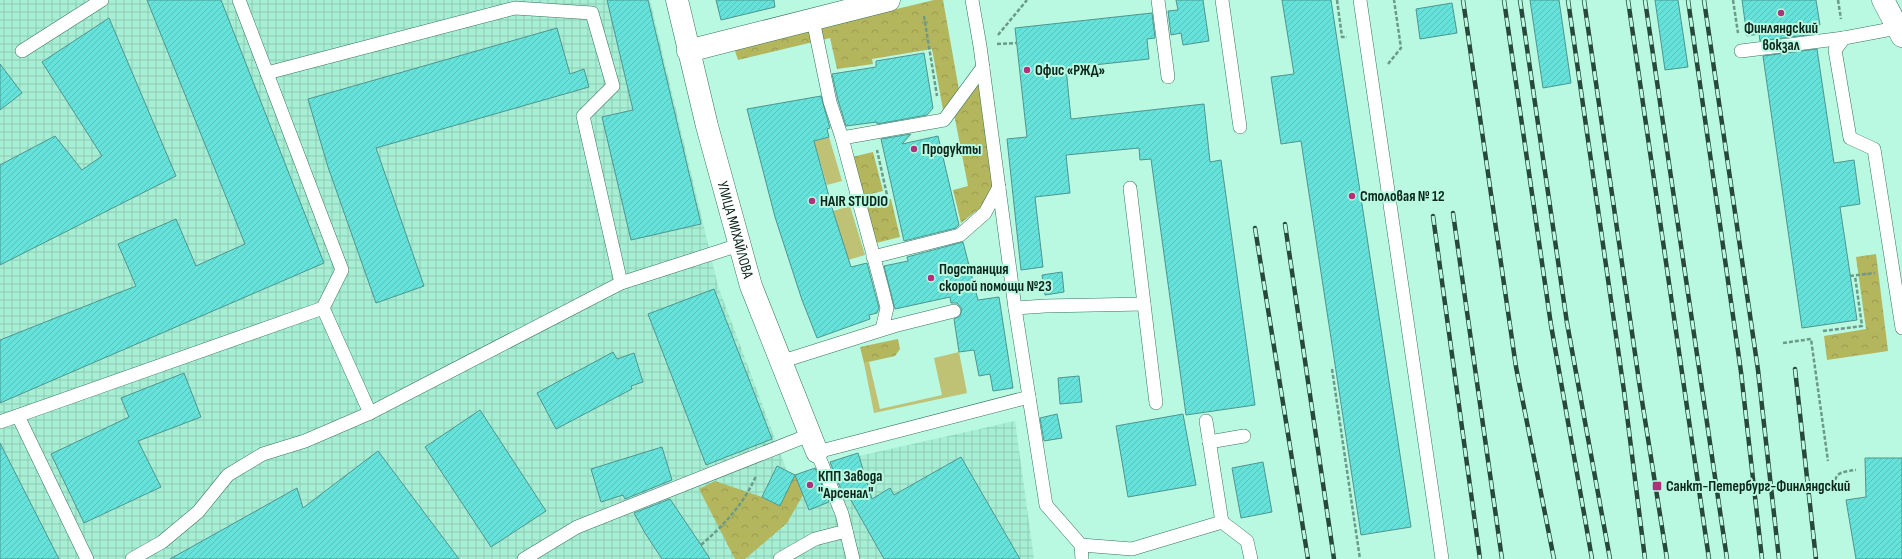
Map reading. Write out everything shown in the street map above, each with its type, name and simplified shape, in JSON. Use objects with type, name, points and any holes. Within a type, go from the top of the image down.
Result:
[{"type":"street","name":"УЛИЦА МИХАЙЛОВА","points":[[677,0],[688,51],[751,286],[813,443]]},
{"type":"street","points":[[688,51],[889,0]]},
{"type":"street","points":[[1883,0],[1900,32]]},
{"type":"lane","points":[[22,51],[102,0]]},
{"type":"lane","points":[[0,422],[323,308],[342,270],[239,0]]},
{"type":"lane","points":[[972,0],[1000,187],[1015,308],[1046,505],[1081,545],[1082,559]]},
{"type":"lane","points":[[1158,0],[1168,77]]},
{"type":"lane","points":[[1222,0],[1240,127]]},
{"type":"lane","points":[[1360,0],[1442,559]]},
{"type":"lane","points":[[267,73],[515,8],[592,13],[613,86],[583,116],[622,283]]},
{"type":"lane","points":[[813,20],[830,102],[842,138],[886,308],[882,329]]},
{"type":"lane","points":[[1741,51],[1900,32]]},
{"type":"lane","points":[[1844,38],[1835,50],[1850,138],[1874,149],[1902,328]]},
{"type":"lane","points":[[842,138],[944,120],[983,67]]},
{"type":"lane","points":[[873,257],[960,235],[985,213],[1000,187]]},
{"type":"lane","points":[[1130,188],[1156,403]]},
{"type":"lane","points":[[132,559],[162,542],[198,512],[228,475],[263,454],[305,441],[370,414],[622,283],[739,244]]},
{"type":"lane","points":[[1015,308],[1144,304]]},
{"type":"lane","points":[[323,308],[370,414]]},
{"type":"lane","points":[[780,362],[882,329],[954,311]]},
{"type":"lane","points":[[524,559],[577,527],[813,443],[1029,396]]},
{"type":"lane","points":[[18,416],[87,559]]},
{"type":"lane","points":[[1206,421],[1222,522],[1248,541],[1251,559]]},
{"type":"lane","points":[[1210,442],[1244,436]]},
{"type":"lane","points":[[813,443],[842,514],[853,559]]},
{"type":"lane","points":[[1081,545],[1133,554],[1222,522]]},
{"type":"lane","points":[[780,559],[815,539],[846,531]]},
{"type":"path","points":[[994,40],[1027,0]]},
{"type":"path","points":[[1388,64],[1401,48],[1394,0]]},
{"type":"path","points":[[1733,0],[1741,51]]},
{"type":"path","points":[[1838,0],[1842,21]]},
{"type":"path","points":[[924,16],[940,109],[944,120]]},
{"type":"path","points":[[858,202],[887,194],[873,132]]},
{"type":"path","points":[[1850,276],[1893,270]]},
{"type":"path","points":[[1823,331],[1862,326],[1855,276]]},
{"type":"path","points":[[1784,343],[1811,339],[1828,461]]},
{"type":"path","points":[[1332,369],[1360,559]]},
{"type":"path","points":[[1835,492],[1835,480],[1837,475],[1842,472],[1856,470]]},
{"type":"path","points":[[701,545],[725,524],[748,492]]},
{"type":"shaded area","points":[[0,0],[650,0],[718,286],[787,471],[795,475],[858,453],[859,456],[1015,421],[1034,559],[0,559]]},
{"type":"shaded area","points":[[829,137],[842,181],[827,185],[814,141]]},
{"type":"shaded area","points":[[850,206],[865,255],[848,260],[833,211]]},
{"type":"shaded area","points":[[959,352],[967,393],[874,413],[864,363],[869,362],[880,409],[942,395],[934,358]]},
{"type":"green space","points":[[934,0],[943,0],[959,90],[943,110],[932,49],[872,59],[873,64],[837,69],[830,38],[738,60],[734,48]]},
{"type":"green space","points":[[979,84],[995,189],[980,208],[961,223],[953,190],[968,186],[954,114]]},
{"type":"green space","points":[[873,152],[883,191],[862,196],[852,157]]},
{"type":"green space","points":[[891,199],[900,237],[876,243],[866,205]]},
{"type":"green space","points":[[1876,254],[1888,351],[1827,360],[1824,336],[1866,329],[1856,257]]},
{"type":"green space","points":[[898,339],[900,349],[895,356],[864,363],[860,347]]},
{"type":"green space","points":[[795,475],[803,495],[787,523],[745,559],[735,559],[699,489],[715,481],[762,497],[780,506]]},
{"type":"building","points":[[147,0],[221,0],[324,263],[0,403],[0,340],[136,286],[118,244],[176,219],[196,266],[245,244]]},
{"type":"building","points":[[607,0],[648,0],[701,224],[631,240],[602,117],[633,110]]},
{"type":"building","points":[[716,0],[774,0],[775,7],[721,20]]},
{"type":"building","points":[[1176,0],[1203,0],[1209,41],[1183,45],[1181,33],[1171,35],[1168,11],[1178,10]]},
{"type":"building","points":[[1282,0],[1331,0],[1411,527],[1361,535],[1301,141],[1281,144],[1271,77],[1294,74]]},
{"type":"building","points":[[1530,0],[1559,0],[1571,83],[1543,88]]},
{"type":"building","points":[[1655,0],[1678,0],[1688,67],[1665,70]]},
{"type":"building","name":"Финляндский вокзал","points":[[1742,0],[1816,0],[1820,25],[1814,26],[1815,34],[1760,41],[1759,34],[1747,36]]},
{"type":"building","points":[[1452,3],[1457,33],[1420,39],[1416,9]]},
{"type":"building","points":[[1152,13],[1155,38],[1147,39],[1149,59],[1066,68],[1071,119],[1204,104],[1210,162],[1221,160],[1255,405],[1186,415],[1151,159],[1140,160],[1139,148],[1066,155],[1070,193],[1035,197],[1043,267],[1021,270],[1007,139],[1027,137],[1015,28]]},
{"type":"building","points":[[109,18],[176,176],[0,265],[0,165],[55,136],[82,170],[102,156],[42,62]]},
{"type":"building","points":[[557,28],[570,74],[584,69],[589,87],[376,148],[424,286],[376,303],[328,167],[308,99]]},
{"type":"building","points":[[1817,49],[1834,163],[1854,160],[1860,204],[1840,207],[1857,320],[1802,328],[1763,56]]},
{"type":"building","points":[[924,53],[933,108],[927,115],[877,124],[877,122],[846,126],[832,74],[876,67],[876,61]]},
{"type":"building","points":[[0,64],[22,93],[0,110]]},
{"type":"building","points":[[821,96],[830,128],[827,129],[829,137],[814,141],[833,211],[851,267],[867,263],[879,308],[877,313],[869,315],[870,319],[817,338],[802,300],[775,217],[747,109]]},
{"type":"building","points":[[911,134],[902,144],[938,136],[959,225],[956,228],[904,241],[881,139]]},
{"type":"building","points":[[963,242],[978,300],[999,297],[1013,388],[993,391],[990,374],[979,376],[974,350],[959,352],[954,319],[960,316],[962,309],[957,303],[951,303],[950,297],[895,309],[884,266],[908,261],[907,257]]},
{"type":"building","points":[[1062,272],[1064,292],[1045,295],[1042,275]]},
{"type":"building","points":[[714,289],[772,439],[706,465],[648,314]]},
{"type":"building","points":[[613,352],[617,359],[634,353],[643,382],[631,386],[632,389],[556,429],[537,393]]},
{"type":"building","points":[[184,373],[201,417],[138,441],[161,487],[84,523],[51,454],[129,417],[121,398]]},
{"type":"building","points":[[1079,376],[1082,402],[1060,404],[1058,378]]},
{"type":"building","points":[[480,410],[546,511],[491,547],[425,447]]},
{"type":"building","points":[[1057,414],[1062,438],[1044,441],[1040,418]]},
{"type":"building","points":[[1183,414],[1196,485],[1128,497],[1116,426]]},
{"type":"building","points":[[0,443],[59,559],[0,559]]},
{"type":"building","points":[[662,447],[672,480],[625,499],[623,495],[601,502],[591,469]]},
{"type":"building","points":[[378,451],[459,559],[170,559],[297,488],[303,508]]},
{"type":"building","points":[[858,453],[872,499],[890,488],[894,495],[961,457],[1020,559],[884,559],[848,495],[844,497],[830,462]]},
{"type":"building","points":[[1865,458],[1902,458],[1902,559],[1856,559],[1846,500],[1866,497]]},
{"type":"building","points":[[1263,462],[1272,512],[1241,518],[1232,468]]},
{"type":"building","points":[[777,466],[795,475],[780,506],[762,497]]},
{"type":"building","name":"КПП Завода \"Арсенал\"","points":[[815,468],[829,502],[809,510],[795,475]]},
{"type":"building","points":[[670,499],[710,559],[662,559],[634,513]]},
{"type":"railway","points":[[1463,0],[1516,367],[1554,559]]},
{"type":"railway","points":[[1504,0],[1551,325],[1592,559]]},
{"type":"railway","points":[[1520,0],[1567,323],[1610,559]]},
{"type":"railway","points":[[1568,0],[1624,391],[1645,559]]},
{"type":"railway","points":[[1584,0],[1640,388],[1667,559]]},
{"type":"railway","points":[[1628,0],[1709,559]]},
{"type":"railway","points":[[1645,0],[1727,559]]},
{"type":"railway","points":[[1688,0],[1741,372],[1762,559]]},
{"type":"railway","points":[[1704,0],[1758,370],[1779,559]]},
{"type":"railway","points":[[1453,213],[1502,559]]},
{"type":"railway","points":[[1433,216],[1480,559]]},
{"type":"railway","points":[[1285,224],[1334,559]]},
{"type":"railway","points":[[1255,228],[1308,559]]},
{"type":"railway","points":[[1795,369],[1816,559]]},
{"type":"place","name":"Финляндский вокзал","points":[[1781,13]]},
{"type":"place","name":"Офис «РЖД»","points":[[1027,70]]},
{"type":"place","name":"Продукты","points":[[914,149]]},
{"type":"place","name":"Столовая № 12","points":[[1352,196]]},
{"type":"place","name":"HAIR STUDIO","points":[[812,201]]},
{"type":"place","name":"Подстанция скорой помощи №23","points":[[931,278]]},
{"type":"place","name":"КПП Завода \"Арсенал\"","points":[[810,485]]},
{"type":"place","name":"Санкт-Петербург-Финляндский","points":[[1657,486]]}]
